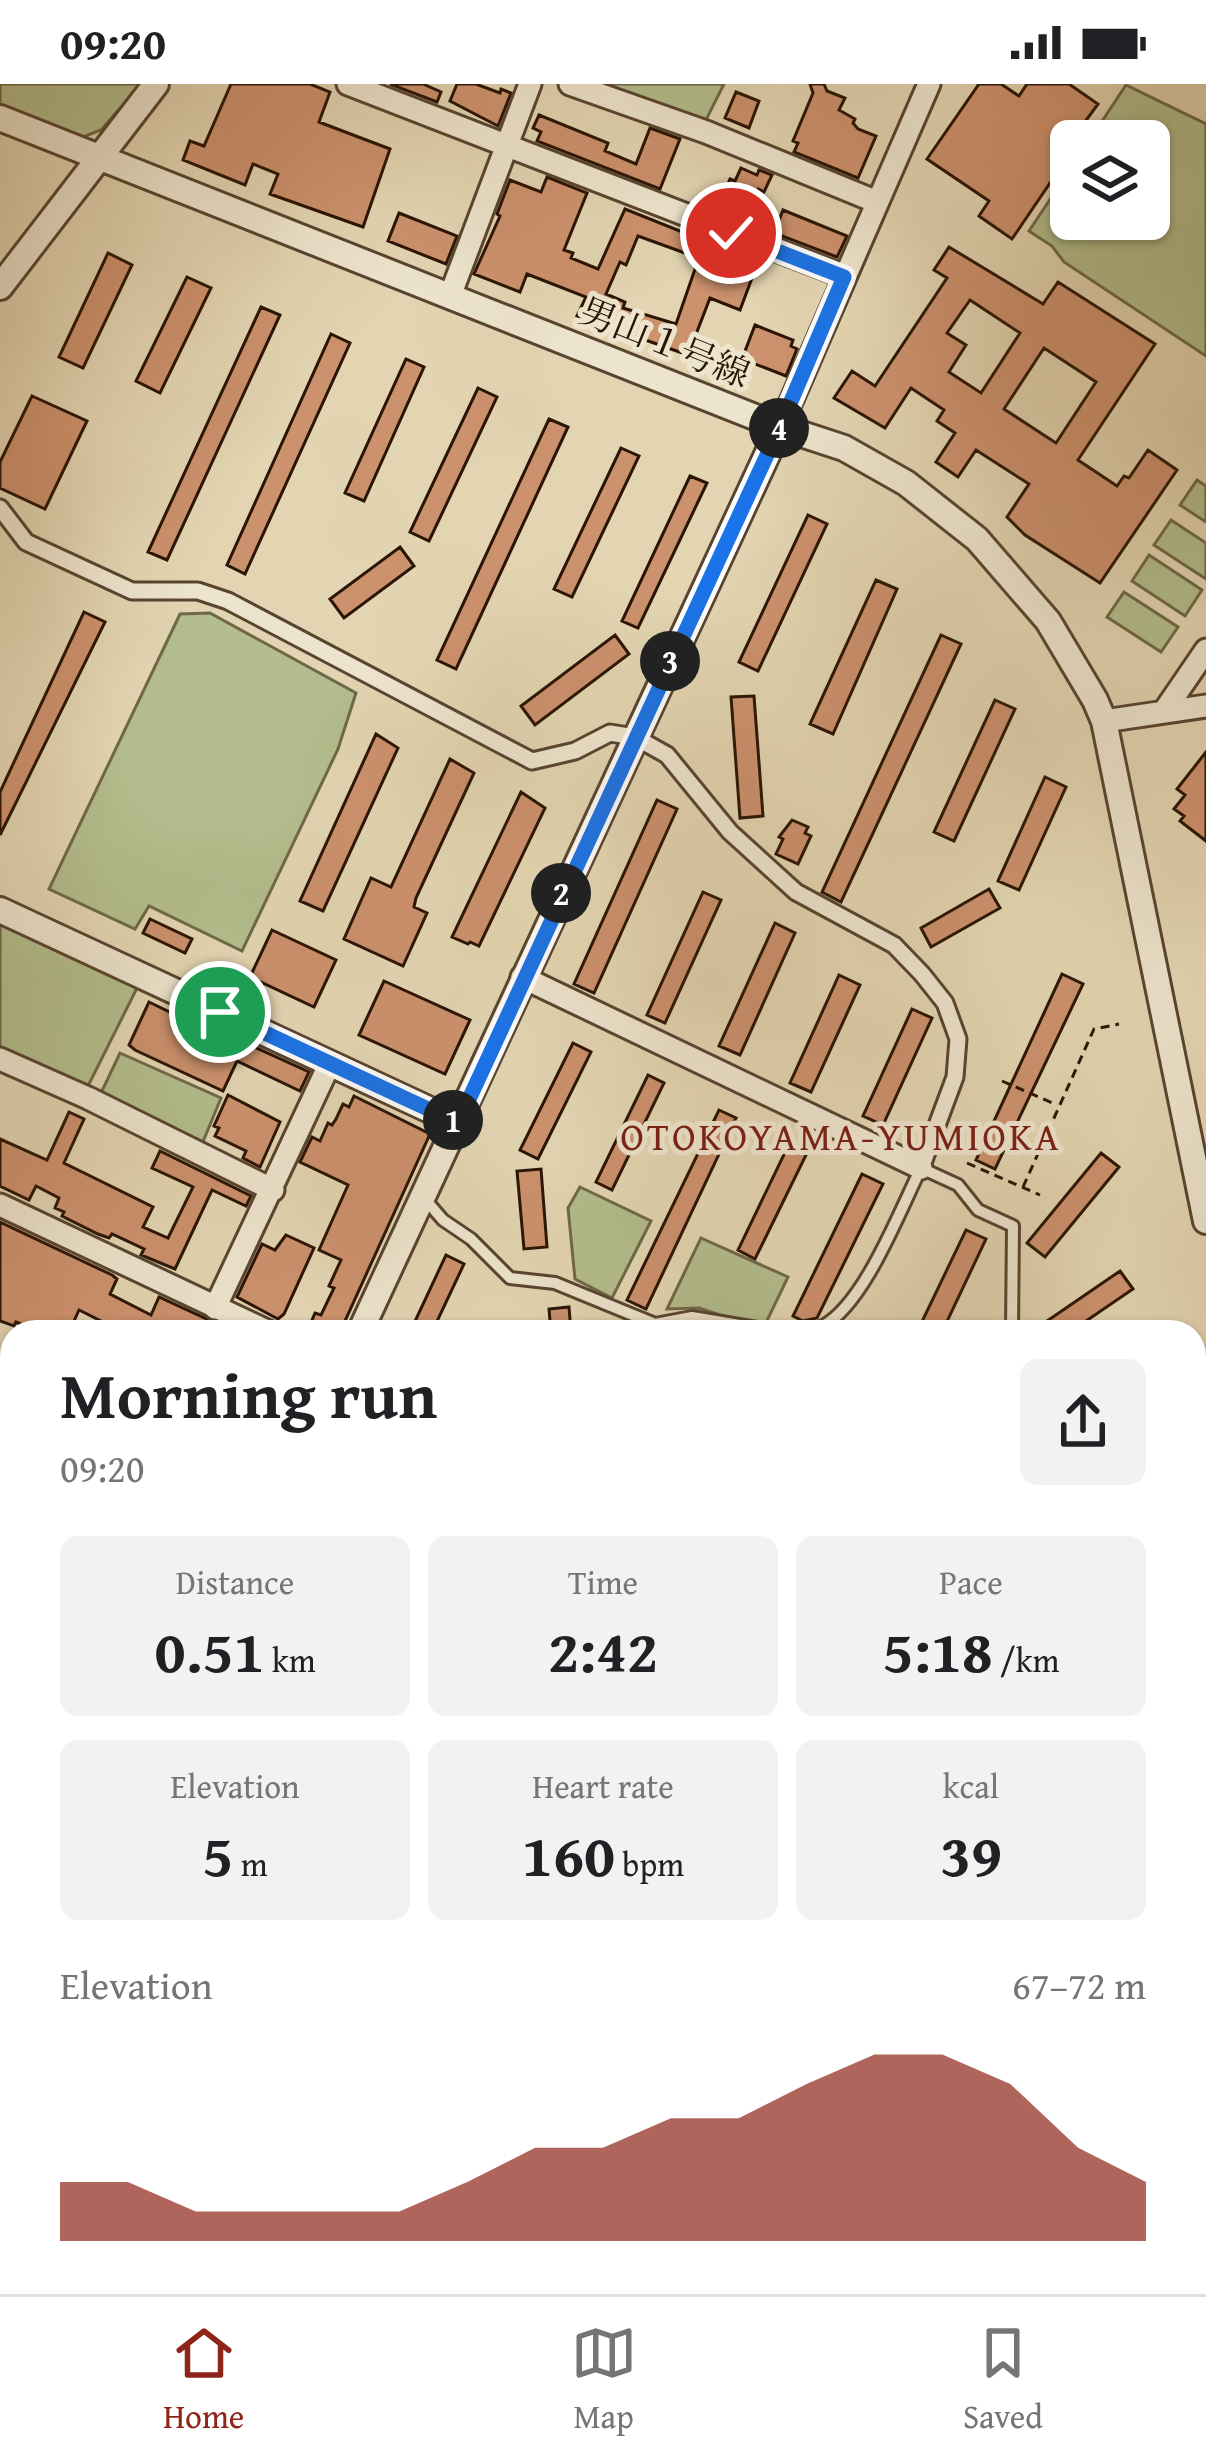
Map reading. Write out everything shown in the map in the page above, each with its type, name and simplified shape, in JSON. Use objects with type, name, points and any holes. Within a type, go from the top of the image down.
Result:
[{"type":"street","points":[[0,287],[156,84]]},
{"type":"street","points":[[348,84],[844,277]]},
{"type":"street","points":[[450,296],[530,84]]},
{"type":"street","points":[[570,84],[877,202]]},
{"type":"street","points":[[366,1320],[780,427],[929,84]]},
{"type":"street","name":"男山１号線","points":[[0,118],[780,427],[844,448],[906,483],[977,538],[1048,621],[1104,721],[1198,1134],[1206,1221]]},
{"type":"street","points":[[0,508],[26,542],[132,592],[198,591],[228,601],[532,761],[574,751],[610,733],[635,737],[667,755],[730,832],[796,892],[894,945],[945,1003],[958,1039],[955,1077],[921,1168],[522,977]]},
{"type":"street","points":[[1165,710],[1206,650]]},
{"type":"street","points":[[1104,721],[1206,706]]},
{"type":"street","points":[[0,910],[458,1123]]},
{"type":"street","points":[[0,1059],[88,1097],[273,1190]]},
{"type":"street","points":[[215,1309],[330,1063]]},
{"type":"street","points":[[0,1205],[241,1320]]},
{"type":"lane","points":[[831,1320],[877,1260],[921,1168],[958,1185],[978,1210],[1013,1226],[1012,1320]]},
{"type":"lane","points":[[423,1197],[510,1278],[555,1283],[645,1320]]},
{"type":"lane","points":[[676,1320],[710,1320]]},
{"type":"path","points":[[1023,1187],[1094,1029],[1120,1024]]},
{"type":"path","points":[[1002,1081],[1059,1106]]},
{"type":"path","points":[[967,1163],[1040,1195]]},
{"type":"green space","points":[[0,84],[141,84],[101,130],[83,137],[0,105]]},
{"type":"green space","points":[[602,84],[724,84],[705,122]]},
{"type":"green space","points":[[1126,85],[1206,124],[1206,356],[1064,262],[1052,246],[1029,231],[1050,200],[1050,240],[1170,240],[1170,120],[1103,120]]},
{"type":"green space","points":[[1197,480],[1206,486],[1206,522],[1180,505]]},
{"type":"green space","points":[[1171,520],[1206,543],[1206,579],[1154,545]]},
{"type":"green space","points":[[1149,555],[1202,590],[1185,616],[1132,581]]},
{"type":"green space","points":[[1124,592],[1178,627],[1161,652],[1107,617]]},
{"type":"green space","points":[[210,613],[356,693],[338,749],[242,951],[149,906],[135,929],[49,889],[180,614]]},
{"type":"green space","points":[[0,923],[138,986],[86,1090],[0,1053]]},
{"type":"green space","points":[[120,1053],[221,1098],[202,1144],[100,1095]]},
{"type":"green space","points":[[580,1187],[651,1221],[612,1298],[575,1279],[568,1208]]},
{"type":"green space","points":[[701,1238],[788,1277],[767,1320],[736,1320],[699,1308],[667,1309]]},
{"type":"building","points":[[231,84],[310,84],[330,92],[319,122],[390,149],[363,227],[270,194],[278,174],[253,164],[245,185],[183,160],[190,141],[204,146]]},
{"type":"building","points":[[390,84],[423,84],[441,92],[437,102]]},
{"type":"building","points":[[457,84],[511,93],[498,126],[450,101]]},
{"type":"building","points":[[810,84],[824,84],[827,91],[845,98],[839,110],[855,119],[858,129],[876,136],[858,178],[794,152],[798,143],[793,141],[813,93]]},
{"type":"building","points":[[979,84],[1001,84],[1019,96],[1027,84],[1069,84],[1098,104],[1086,120],[1050,120],[1050,183],[1012,239],[979,216],[989,201],[927,159]]},
{"type":"building","points":[[736,92],[759,101],[749,128],[725,118]]},
{"type":"building","points":[[539,115],[608,143],[605,151],[636,164],[650,128],[680,139],[660,189],[537,141],[541,132],[533,128]]},
{"type":"building","points":[[741,168],[772,175],[764,192],[758,189],[752,202],[748,200],[739,219],[717,211],[730,179],[735,181]]},
{"type":"building","points":[[547,177],[587,193],[564,250],[598,269],[625,209],[700,239],[693,256],[638,236],[606,294],[625,302],[623,308],[676,324],[702,249],[732,261],[739,254],[758,262],[740,310],[710,298],[688,355],[577,316],[586,297],[527,274],[520,292],[474,274],[510,180],[541,192]]},
{"type":"building","points":[[783,210],[847,236],[837,257],[774,233]]},
{"type":"building","points":[[399,213],[457,236],[446,264],[388,241]]},
{"type":"building","points":[[949,247],[1043,304],[1058,282],[1155,344],[1078,460],[1117,486],[1124,476],[1129,478],[1148,450],[1177,470],[1100,583],[1025,535],[1007,517],[1029,484],[976,450],[958,477],[936,462],[955,433],[937,421],[944,410],[911,388],[885,428],[834,398],[852,371],[875,386],[947,278],[934,270]],"holes":[[[970,300],[1020,333],[981,393],[949,372],[966,345],[947,333]],[[1044,348],[1096,382],[1056,443],[1004,409]]]},
{"type":"building","points":[[108,253],[132,265],[83,368],[59,357]]},
{"type":"building","points":[[187,277],[211,288],[160,393],[136,381]]},
{"type":"building","points":[[261,307],[280,315],[167,560],[148,552]]},
{"type":"building","points":[[755,325],[793,340],[791,346],[797,349],[786,376],[742,359]]},
{"type":"building","points":[[331,334],[350,343],[245,574],[227,565]]},
{"type":"building","points":[[406,359],[424,367],[364,501],[345,493]]},
{"type":"building","points":[[478,388],[497,397],[429,541],[410,532]]},
{"type":"building","points":[[32,396],[87,421],[45,509],[0,488],[0,462]]},
{"type":"building","points":[[549,419],[568,427],[456,669],[437,660]]},
{"type":"building","points":[[621,448],[639,456],[572,597],[554,589]]},
{"type":"building","points":[[690,476],[707,483],[638,628],[622,621]]},
{"type":"building","points":[[808,515],[827,524],[758,671],[739,662]]},
{"type":"building","points":[[400,547],[414,566],[344,618],[330,599]]},
{"type":"building","points":[[876,580],[897,589],[833,734],[810,724]]},
{"type":"building","points":[[84,612],[105,622],[0,835],[0,792]]},
{"type":"building","points":[[615,635],[629,654],[535,725],[521,706]]},
{"type":"building","points":[[941,635],[961,644],[841,902],[822,892]]},
{"type":"building","points":[[754,696],[763,816],[740,818],[731,697]]},
{"type":"building","points":[[995,700],[1015,709],[954,841],[934,832]]},
{"type":"building","points":[[376,734],[398,748],[323,911],[300,901]]},
{"type":"building","points":[[1206,752],[1206,841],[1180,821],[1184,816],[1174,809],[1185,795],[1177,789]]},
{"type":"building","points":[[450,759],[474,773],[416,898],[414,907],[427,913],[403,966],[344,939],[371,878],[391,887]]},
{"type":"building","points":[[1045,777],[1066,787],[1019,890],[998,881]]},
{"type":"building","points":[[521,792],[545,808],[479,946],[468,944],[452,937]]},
{"type":"building","points":[[657,800],[677,809],[594,993],[574,984]]},
{"type":"building","points":[[792,820],[808,827],[805,833],[811,836],[798,864],[776,854],[783,839],[779,837]]},
{"type":"building","points":[[989,889],[1000,908],[931,947],[921,928]]},
{"type":"building","points":[[703,892],[721,900],[665,1023],[647,1015]]},
{"type":"building","points":[[150,919],[192,939],[185,953],[143,933]]},
{"type":"building","points":[[775,923],[795,933],[740,1055],[719,1046]]},
{"type":"building","points":[[272,930],[336,960],[314,1007],[250,977]]},
{"type":"building","points":[[1062,974],[1083,984],[995,1169],[976,1160]]},
{"type":"building","points":[[839,975],[860,985],[811,1092],[790,1083]]},
{"type":"building","points":[[384,981],[470,1020],[445,1074],[359,1035]]},
{"type":"building","points":[[149,1002],[248,1050],[250,1045],[309,1072],[300,1091],[237,1061],[223,1091],[135,1050],[129,1045]]},
{"type":"building","points":[[912,1009],[932,1018],[883,1125],[863,1116]]},
{"type":"building","points":[[573,1043],[591,1052],[538,1159],[520,1150]]},
{"type":"building","points":[[648,1075],[664,1083],[612,1190],[596,1182]]},
{"type":"building","points":[[228,1095],[280,1122],[260,1167],[243,1158],[246,1151],[215,1136],[219,1128],[214,1126]]},
{"type":"building","points":[[354,1096],[430,1134],[345,1320],[312,1320],[315,1313],[321,1315],[334,1288],[329,1286],[341,1260],[319,1250],[348,1185],[300,1162],[312,1137],[320,1141],[343,1104],[349,1107]]},
{"type":"building","points":[[719,1110],[736,1118],[646,1309],[627,1300]]},
{"type":"building","points":[[69,1112],[84,1119],[64,1163],[153,1207],[143,1227],[168,1238],[193,1187],[152,1168],[160,1151],[251,1196],[246,1206],[212,1190],[175,1269],[141,1255],[144,1249],[62,1216],[64,1212],[55,1208],[59,1198],[36,1186],[29,1200],[0,1186],[0,1139],[47,1160]]},
{"type":"building","points":[[790,1142],[808,1151],[755,1259],[738,1250]]},
{"type":"building","points":[[1101,1153],[1119,1167],[1045,1257],[1027,1243]]},
{"type":"building","points":[[541,1169],[547,1247],[524,1249],[517,1171]]},
{"type":"building","points":[[862,1174],[883,1184],[817,1318],[793,1316]]},
{"type":"building","points":[[0,1222],[112,1275],[117,1279],[110,1294],[151,1315],[159,1297],[209,1320],[99,1320],[79,1310],[74,1320],[0,1320]]},
{"type":"building","points":[[966,1230],[986,1239],[948,1320],[923,1320]]},
{"type":"building","points":[[286,1235],[314,1248],[278,1319],[237,1297],[262,1244],[275,1250]]},
{"type":"building","points":[[446,1255],[464,1264],[438,1320],[416,1320]]},
{"type":"building","points":[[1120,1271],[1133,1289],[1088,1320],[1049,1320]]},
{"type":"building","points":[[569,1307],[570,1320],[550,1320],[549,1309]]},
{"type":"district","name":"OTOKOYAMA-YUMIOKA","points":[[841,1136]]},
{"type":"route","points":[[220,1012],[458,1123],[780,427],[844,277],[731,233]]}]
